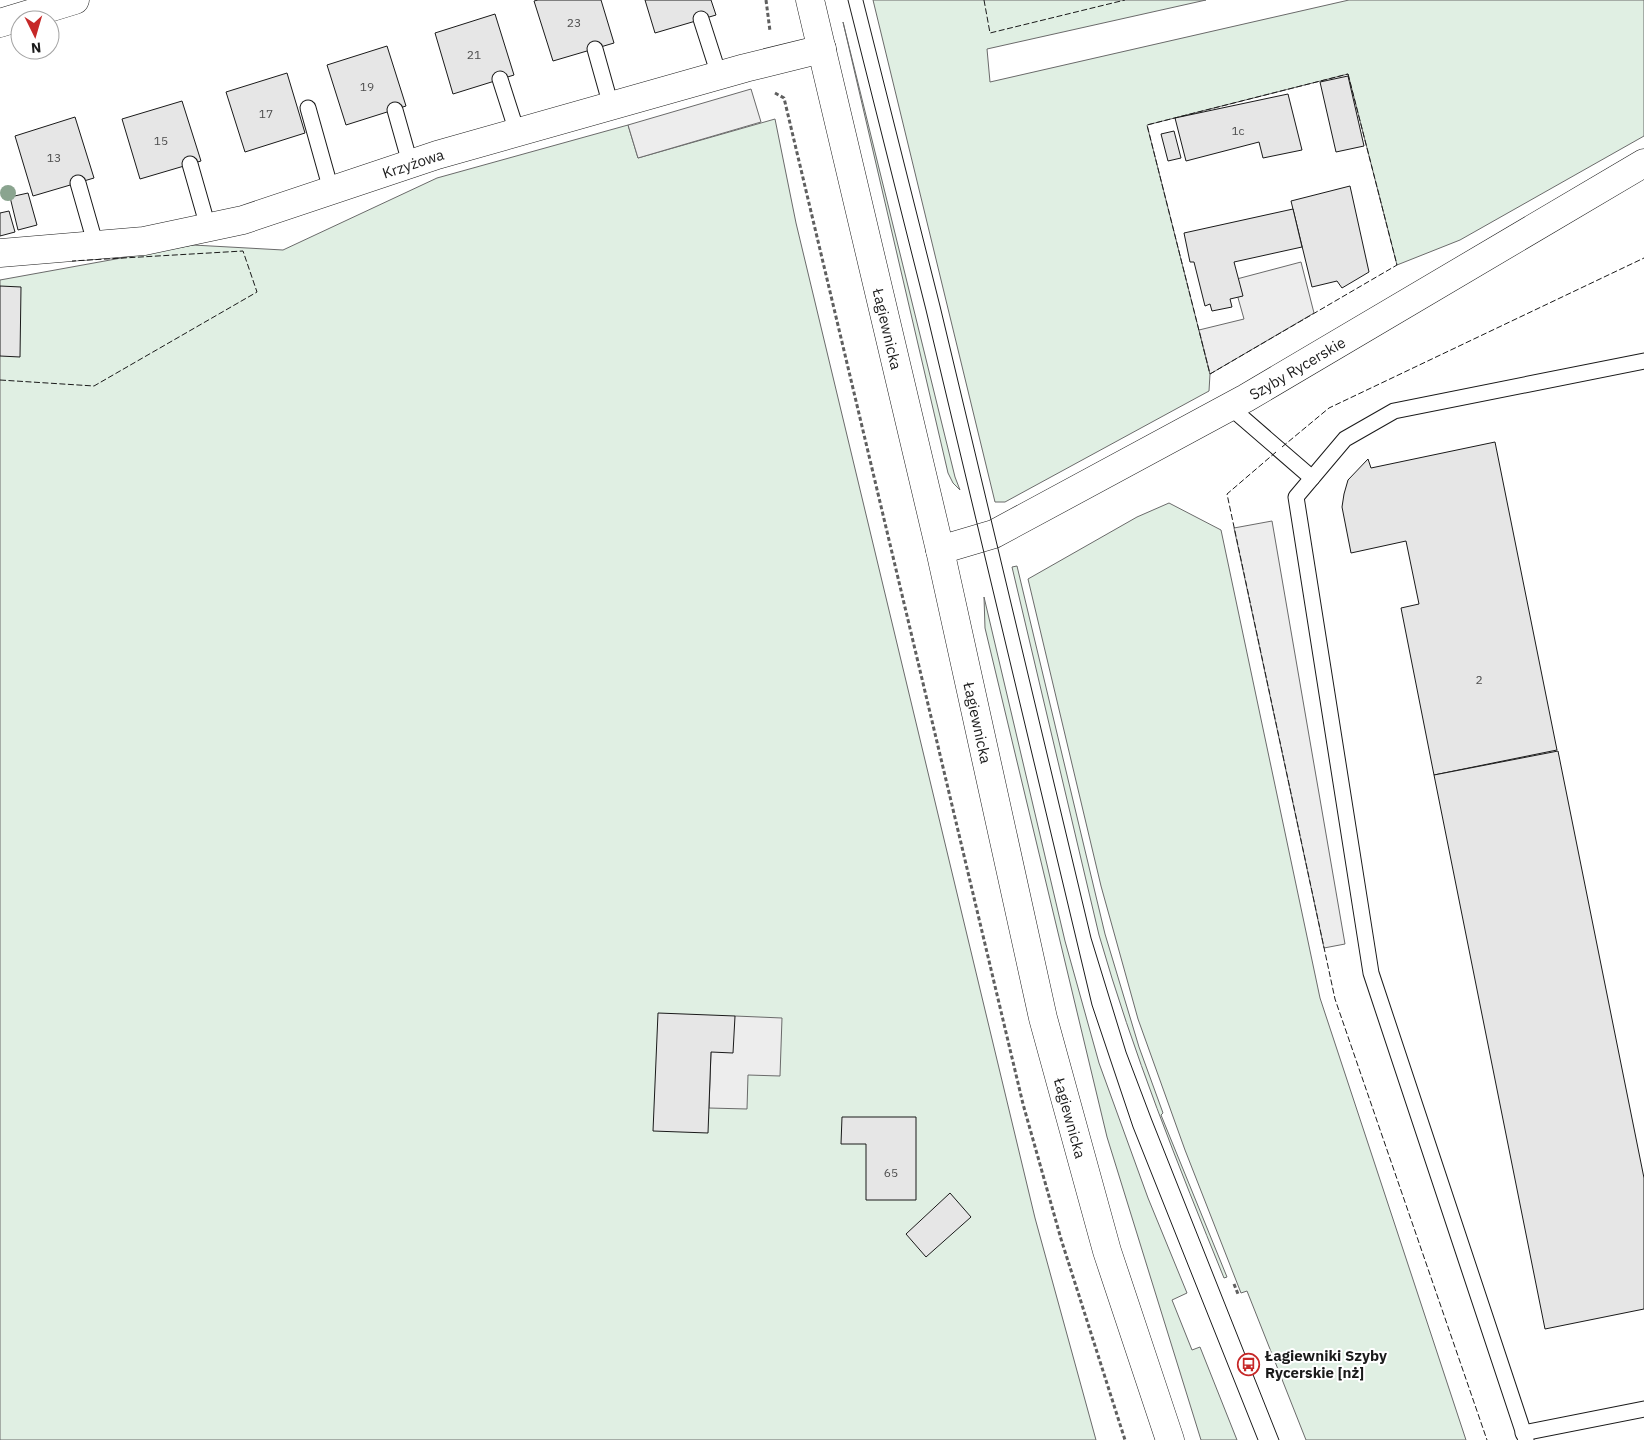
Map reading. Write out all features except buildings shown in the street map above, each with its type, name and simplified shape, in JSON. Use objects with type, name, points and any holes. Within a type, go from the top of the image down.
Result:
[{"type":"street","points":[[0,23],[75,0]]},
{"type":"street","name":"Łagiewnicka","points":[[810,0],[940,550],[1058,1076],[1107,1251],[1170,1440]]},
{"type":"street","name":"Krzyżowa","points":[[0,253],[144,241],[242,220],[410,163],[719,75],[822,49]]},
{"type":"street","name":"Szyby Rycerskie","points":[[940,550],[1002,530],[1230,407],[1644,163]]},
{"type":"lane","points":[[701,19],[719,75]]},
{"type":"lane","points":[[595,49],[611,106]]},
{"type":"lane","points":[[500,79],[517,132]]},
{"type":"lane","points":[[308,108],[332,190]]},
{"type":"lane","points":[[394,110],[410,163]]},
{"type":"lane","points":[[190,164],[208,227]]},
{"type":"lane","points":[[78,182],[96,246]]},
{"type":"lane","points":[[1644,361],[1394,411],[1345,439],[1296,497],[1371,973],[1525,1436],[1644,1409]]},
{"type":"lane","points":[[1230,407],[1312,478]]},
{"type":"path","points":[[780,96],[784,98],[1023,1104],[1061,1238],[1125,1440]]},
{"type":"path","points":[[1234,1284],[1238,1294]]},
{"type":"green space","points":[[873,0],[1206,0],[987,49],[990,82],[1349,0],[1644,0],[1644,136],[1460,240],[1397,265],[1348,74],[1147,125],[1210,374],[1209,391],[1005,502],[995,502]]},
{"type":"green space","points":[[843,22],[955,477],[960,490],[953,483],[948,473]]},
{"type":"green space","points":[[775,119],[796,223],[1035,1218],[1096,1440],[0,1440],[0,280],[193,245],[283,250],[437,178],[628,125],[638,158]]},
{"type":"green space","points":[[1169,503],[1221,530],[1320,998],[1466,1440],[1306,1440],[1247,1291],[1241,1293],[1185,1150],[1138,1019],[1101,886],[1028,579],[1137,517]]},
{"type":"green space","points":[[1017,566],[1105,934],[1139,1047],[1163,1113],[1161,1115],[1227,1277],[1224,1278],[1141,1066],[1099,935],[1012,567]]},
{"type":"green space","points":[[984,597],[1065,941],[1099,1063],[1148,1198],[1187,1293],[1172,1300],[1192,1350],[1200,1347],[1237,1440],[1201,1440],[1107,1137],[985,628]]},
{"type":"shaded area","points":[[751,89],[761,122],[638,158],[628,125]]},
{"type":"shaded area","points":[[1301,262],[1314,313],[1210,374],[1199,330],[1244,319],[1233,280]]},
{"type":"shaded area","points":[[1272,521],[1345,944],[1324,948],[1234,528]]},
{"type":"shaded area","points":[[735,1016],[782,1018],[780,1076],[748,1075],[747,1109],[709,1108],[711,1052]]},
{"type":"tram line","points":[[848,0],[926,310],[1092,1005],[1133,1127],[1258,1440]]},
{"type":"tram line","points":[[863,0],[940,306],[1091,938],[1126,1052],[1279,1440]]},
{"type":"fence","points":[[984,0],[990,33],[1125,0]]},
{"type":"fence","points":[[1348,74],[1397,265],[1210,374],[1147,125],[1348,74]]},
{"type":"fence","points":[[0,380],[94,386],[257,292],[243,251],[72,261]]},
{"type":"fence","points":[[1282,447],[1329,408],[1644,258]]},
{"type":"fence","points":[[1276,452],[1227,494],[1335,999],[1487,1440]]},
{"type":"place","name":"Łagiewniki Szyby Rycerskie [nż]","points":[[1249,1364]]}]
